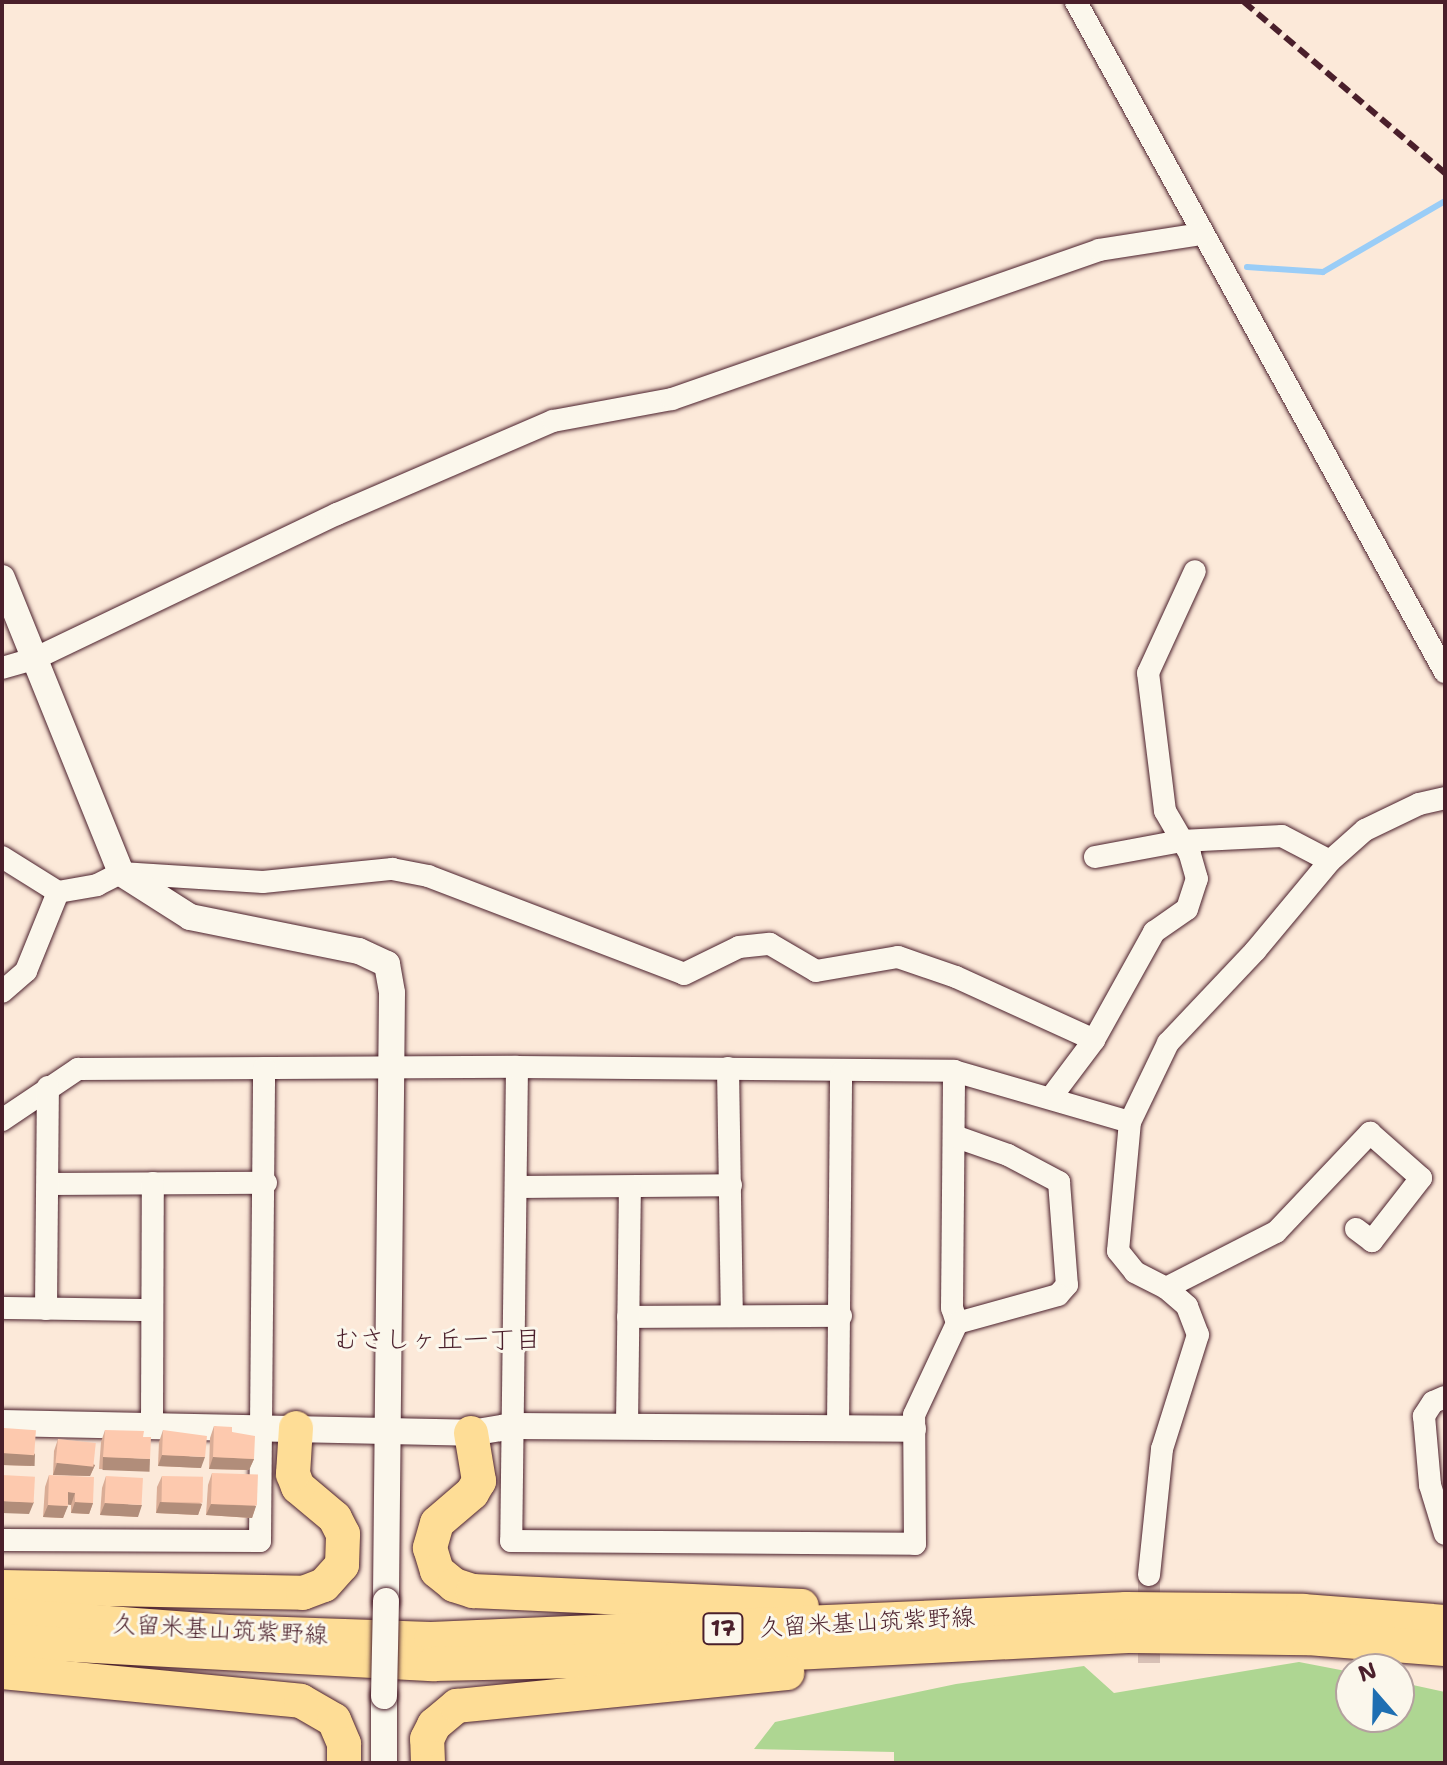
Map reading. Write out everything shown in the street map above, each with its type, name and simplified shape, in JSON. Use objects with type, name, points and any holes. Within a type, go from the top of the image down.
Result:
[{"type":"main road","points":[[2,1587],[303,1593],[324,1585],[342,1565],[343,1534],[335,1518],[298,1487],[293,1474],[296,1428]]},
{"type":"main road","points":[[471,1433],[479,1481],[472,1493],[437,1523],[430,1548],[437,1571],[454,1585],[473,1591],[832,1608],[924,1633]]},
{"type":"main road","name":"久留米基山筑紫野線","points":[[2,1641],[433,1664],[924,1633],[1126,1609],[1303,1611],[1445,1622]]},
{"type":"main road","name":"久留米基山筑紫野線","points":[[2,1615],[228,1632],[431,1639],[924,1633],[1218,1635],[1445,1649]]},
{"type":"main road","points":[[428,1763],[425,1752],[434,1725],[457,1706],[854,1665],[924,1633]]},
{"type":"main road","points":[[2,1672],[301,1701],[334,1720],[344,1744],[344,1763]]},
{"type":"street","points":[[1076,2],[1201,234],[1445,672]]},
{"type":"street","points":[[2,668],[34,659],[337,514],[553,421],[672,399],[1099,250],[1201,234]]},
{"type":"street","points":[[1052,1096],[1094,1040],[1154,932],[1187,909],[1197,879],[1165,811],[1148,673],[1195,571]]},
{"type":"street","points":[[2,578],[121,873],[190,917],[376,955],[392,976],[390,1432],[384,1763]]},
{"type":"street","points":[[1149,1575],[1162,1449],[1198,1335],[1187,1306],[1166,1288],[1135,1272],[1118,1251],[1130,1122],[1168,1043],[1255,951],[1330,861],[1365,830],[1419,804],[1445,798]]},
{"type":"street","points":[[1095,857],[1181,841],[1282,836],[1330,861]]},
{"type":"street","points":[[2,857],[58,892],[97,885],[121,873],[263,882],[392,869],[428,876],[684,974],[739,947],[770,944],[816,971],[898,957],[956,977],[1094,1040]]},
{"type":"street","points":[[2,992],[26,971],[58,892]]},
{"type":"street","points":[[2,1120],[78,1069],[517,1067],[728,1068],[841,1073],[954,1071],[1052,1096],[1130,1122]]},
{"type":"street","points":[[517,1067],[518,1187],[511,1541],[915,1544],[914,1415],[957,1323],[952,1308],[954,1071]]},
{"type":"street","points":[[2,1540],[260,1541],[266,1183],[264,1068]]},
{"type":"street","points":[[728,1068],[732,1316]]},
{"type":"street","points":[[838,1427],[841,1073]]},
{"type":"street","points":[[46,1309],[48,1087]]},
{"type":"street","points":[[1166,1288],[1276,1232],[1370,1133],[1421,1178],[1372,1241],[1356,1229]]},
{"type":"street","points":[[954,1136],[1008,1155],[1059,1182],[1067,1285],[1058,1295],[957,1323]]},
{"type":"street","points":[[152,1422],[149,1310],[153,1183]]},
{"type":"street","points":[[48,1184],[266,1183]]},
{"type":"street","points":[[518,1187],[731,1185]]},
{"type":"street","points":[[627,1426],[630,1187]]},
{"type":"street","points":[[2,1308],[149,1310]]},
{"type":"street","points":[[628,1317],[841,1316]]},
{"type":"street","points":[[1445,1397],[1433,1402],[1424,1416],[1430,1485],[1445,1534]]},
{"type":"street","points":[[2,1423],[152,1422],[471,1433],[513,1426],[913,1429]]},
{"type":"green space","points":[[1299,1662],[1335,1669],[1335,1733],[1415,1733],[1415,1685],[1445,1692],[1445,1763],[894,1763],[894,1752],[754,1749],[775,1722],[956,1684],[1084,1666],[1114,1693]]},
{"type":"building","points":[[214,1426],[232,1427],[232,1432],[255,1436],[254,1459],[213,1457]]},
{"type":"building","points":[[4,1428],[36,1430],[34,1455],[2,1453]]},
{"type":"building","points":[[105,1430],[144,1431],[143,1437],[151,1437],[150,1459],[103,1457]]},
{"type":"building","points":[[163,1430],[207,1436],[205,1457],[162,1455]]},
{"type":"building","points":[[58,1439],[96,1443],[93,1467],[55,1463]]},
{"type":"building","points":[[212,1473],[258,1475],[257,1506],[211,1504]]},
{"type":"building","points":[[2,1475],[35,1477],[34,1503],[2,1501]]},
{"type":"building","points":[[49,1475],[94,1477],[93,1503],[75,1502],[75,1493],[68,1492],[68,1506],[48,1505]]},
{"type":"building","points":[[106,1476],[143,1478],[142,1505],[105,1503]]},
{"type":"building","points":[[162,1476],[203,1477],[203,1503],[162,1502]]},
{"type":"waterway","points":[[1247,267],[1323,272],[1445,201]]},
{"type":"tunnel","points":[[1149,1575],[1149,1666]]},
{"type":"railway","points":[[1244,2],[1445,173]]},
{"type":"district","name":"むさしヶ丘一丁目","points":[[437,1339]]}]
